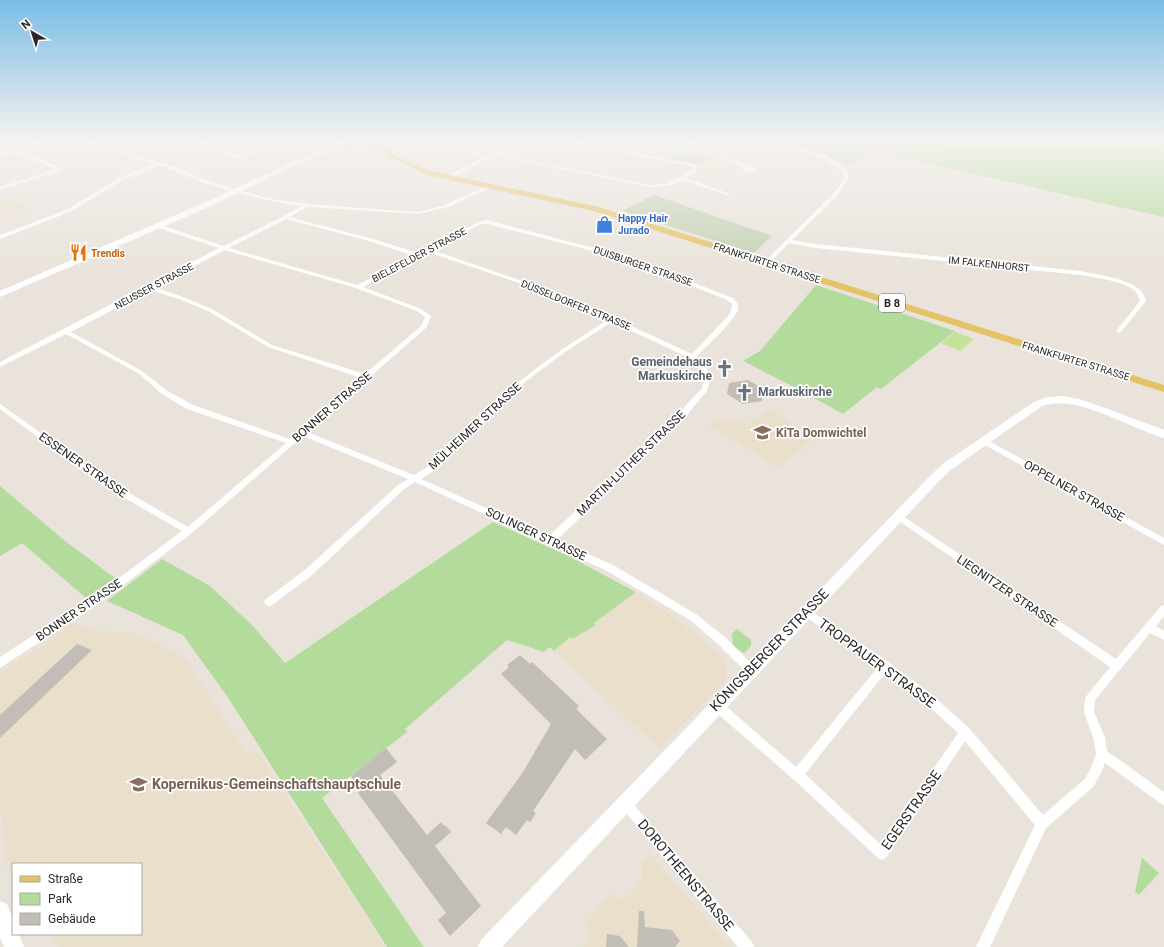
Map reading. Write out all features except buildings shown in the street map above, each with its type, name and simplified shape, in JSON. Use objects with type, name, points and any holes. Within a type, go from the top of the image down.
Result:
[{"type":"main road","name":"FRANKFURTER STRASSE","points":[[479,185],[596,209],[1164,389]]},
{"type":"street","points":[[0,189],[12,185]]},
{"type":"street","points":[[0,237],[68,211],[111,185]]},
{"type":"street","points":[[218,185],[272,200],[307,205],[419,212],[447,206],[487,187]]},
{"type":"street","points":[[0,294],[250,185]]},
{"type":"street","points":[[471,195],[474,188],[472,185]]},
{"type":"street","points":[[646,185],[667,185]]},
{"type":"street","points":[[703,185],[729,194]]},
{"type":"street","points":[[766,262],[836,194],[842,185]]},
{"type":"street","name":"NEUSSER STRASSE","points":[[0,365],[67,332],[224,248],[286,218],[307,205]]},
{"type":"street","points":[[286,218],[371,240],[417,255]]},
{"type":"street","name":"BIELEFELDER STRASSE","points":[[358,288],[426,250],[480,223]]},
{"type":"street","name":"DUISBURGER STRASSE","points":[[480,223],[489,223],[622,257],[734,301],[736,306],[732,316],[693,356]]},
{"type":"street","name":"BONNER STRASSE","points":[[0,663],[102,596],[189,530],[424,327],[428,316],[419,310],[358,288],[224,248],[158,226]]},
{"type":"street","points":[[0,232],[6,234]]},
{"type":"street","name":"IM FALKENHORST","points":[[788,241],[816,246],[1081,273],[1103,277],[1124,284],[1138,291],[1143,301],[1119,331]]},
{"type":"street","name":"DÜSSELDORFER STRASSE","points":[[426,250],[547,291],[612,319],[676,350],[693,356]]},
{"type":"street","points":[[150,288],[181,298],[210,310],[270,346],[366,377]]},
{"type":"street","name":"MÜLHEIMER STRASSE","points":[[269,602],[308,573],[400,488],[429,470],[523,381],[612,319]]},
{"type":"street","points":[[67,332],[140,372],[164,392],[190,407],[291,442]]},
{"type":"street","name":"MARTIN-LUTHER-STRASSE","points":[[551,540],[681,416],[705,389],[708,377],[703,366],[693,356]]},
{"type":"street","name":"KÖNIGSBERGER STRASSE","points":[[488,947],[626,803],[750,669],[936,476],[1038,404],[1055,399],[1067,399],[1079,402],[1164,434]]},
{"type":"street","name":"ESSENER STRASSE","points":[[0,406],[107,484],[189,530]]},
{"type":"street","name":"SOLINGER STRASSE","points":[[302,433],[415,479],[610,568],[692,617],[722,641],[750,669]]},
{"type":"street","name":"OPPELNER STRASSE","points":[[984,441],[1164,542]]},
{"type":"street","name":"LIEGNITZER STRASSE","points":[[898,516],[1117,666]]},
{"type":"street","points":[[983,947],[1042,824],[1091,782],[1102,754],[1099,737],[1089,712],[1090,698],[1164,609]]},
{"type":"street","name":"TROPPAUER STRASSE","points":[[806,612],[916,687],[965,732],[1042,824]]},
{"type":"street","points":[[1149,627],[1164,636]]},
{"type":"street","points":[[797,775],[885,666]]},
{"type":"street","name":"EGERSTRASSE","points":[[716,705],[797,775],[882,854],[965,732]]},
{"type":"street","points":[[1102,754],[1164,799]]},
{"type":"street","name":"DOROTHEENSTRASSE","points":[[626,803],[747,947]]},
{"type":"street","points":[[0,911],[14,947]]},
{"type":"shaded area","points":[[13,199],[32,208],[0,219],[0,203]]},
{"type":"shaded area","name":"KiTa Domwichtel","points":[[772,409],[779,413],[776,415],[814,438],[779,467],[708,425],[724,419],[748,424]]},
{"type":"shaded area","points":[[636,592],[663,609],[723,656],[727,679],[660,748],[554,651],[568,638],[570,640],[594,627],[594,623]]},
{"type":"shaded area","name":"Kopernikus-Gemeinschaftshauptschule","points":[[75,623],[92,631],[133,633],[175,652],[187,661],[246,754],[256,749],[385,947],[58,947],[52,935],[142,935],[142,863],[12,863],[12,877],[4,859],[3,821],[0,813],[0,673]]},
{"type":"shaded area","points":[[651,855],[730,947],[583,947],[591,938],[586,922],[611,895],[624,900],[641,882],[642,863]]},
{"type":"green space","points":[[1023,185],[1164,185],[1164,217]]},
{"type":"green space","points":[[654,195],[772,236],[754,253],[622,211]]},
{"type":"green space","points":[[816,285],[955,331],[881,389],[877,387],[843,414],[743,361],[760,351]]},
{"type":"green space","points":[[955,332],[974,339],[960,351],[941,343]]},
{"type":"green space","points":[[0,486],[65,541],[115,578],[86,598],[22,543],[0,556]]},
{"type":"green space","points":[[493,522],[570,557],[636,592],[594,623],[595,626],[572,639],[570,637],[554,651],[550,647],[544,652],[507,640],[405,729],[407,732],[322,798],[424,947],[387,947],[229,699],[183,635],[107,601],[162,559],[210,586],[253,626],[285,663]]},
{"type":"green space","points":[[737,629],[751,640],[751,646],[744,653],[733,646],[732,634]]},
{"type":"green space","points":[[1142,858],[1159,873],[1139,895],[1135,892]]},
{"type":"place","name":"Happy Hair Jurado","points":[[605,224]]},
{"type":"place","name":"Trendis","points":[[78,253]]},
{"type":"place","name":"Gemeindehaus Markuskirche","points":[[725,369]]},
{"type":"place","name":"Markuskirche","points":[[745,392]]},
{"type":"place","name":"KiTa Domwichtel","points":[[763,433]]},
{"type":"place","name":"Kopernikus-Gemeinschaftshauptschule","points":[[139,784]]}]
